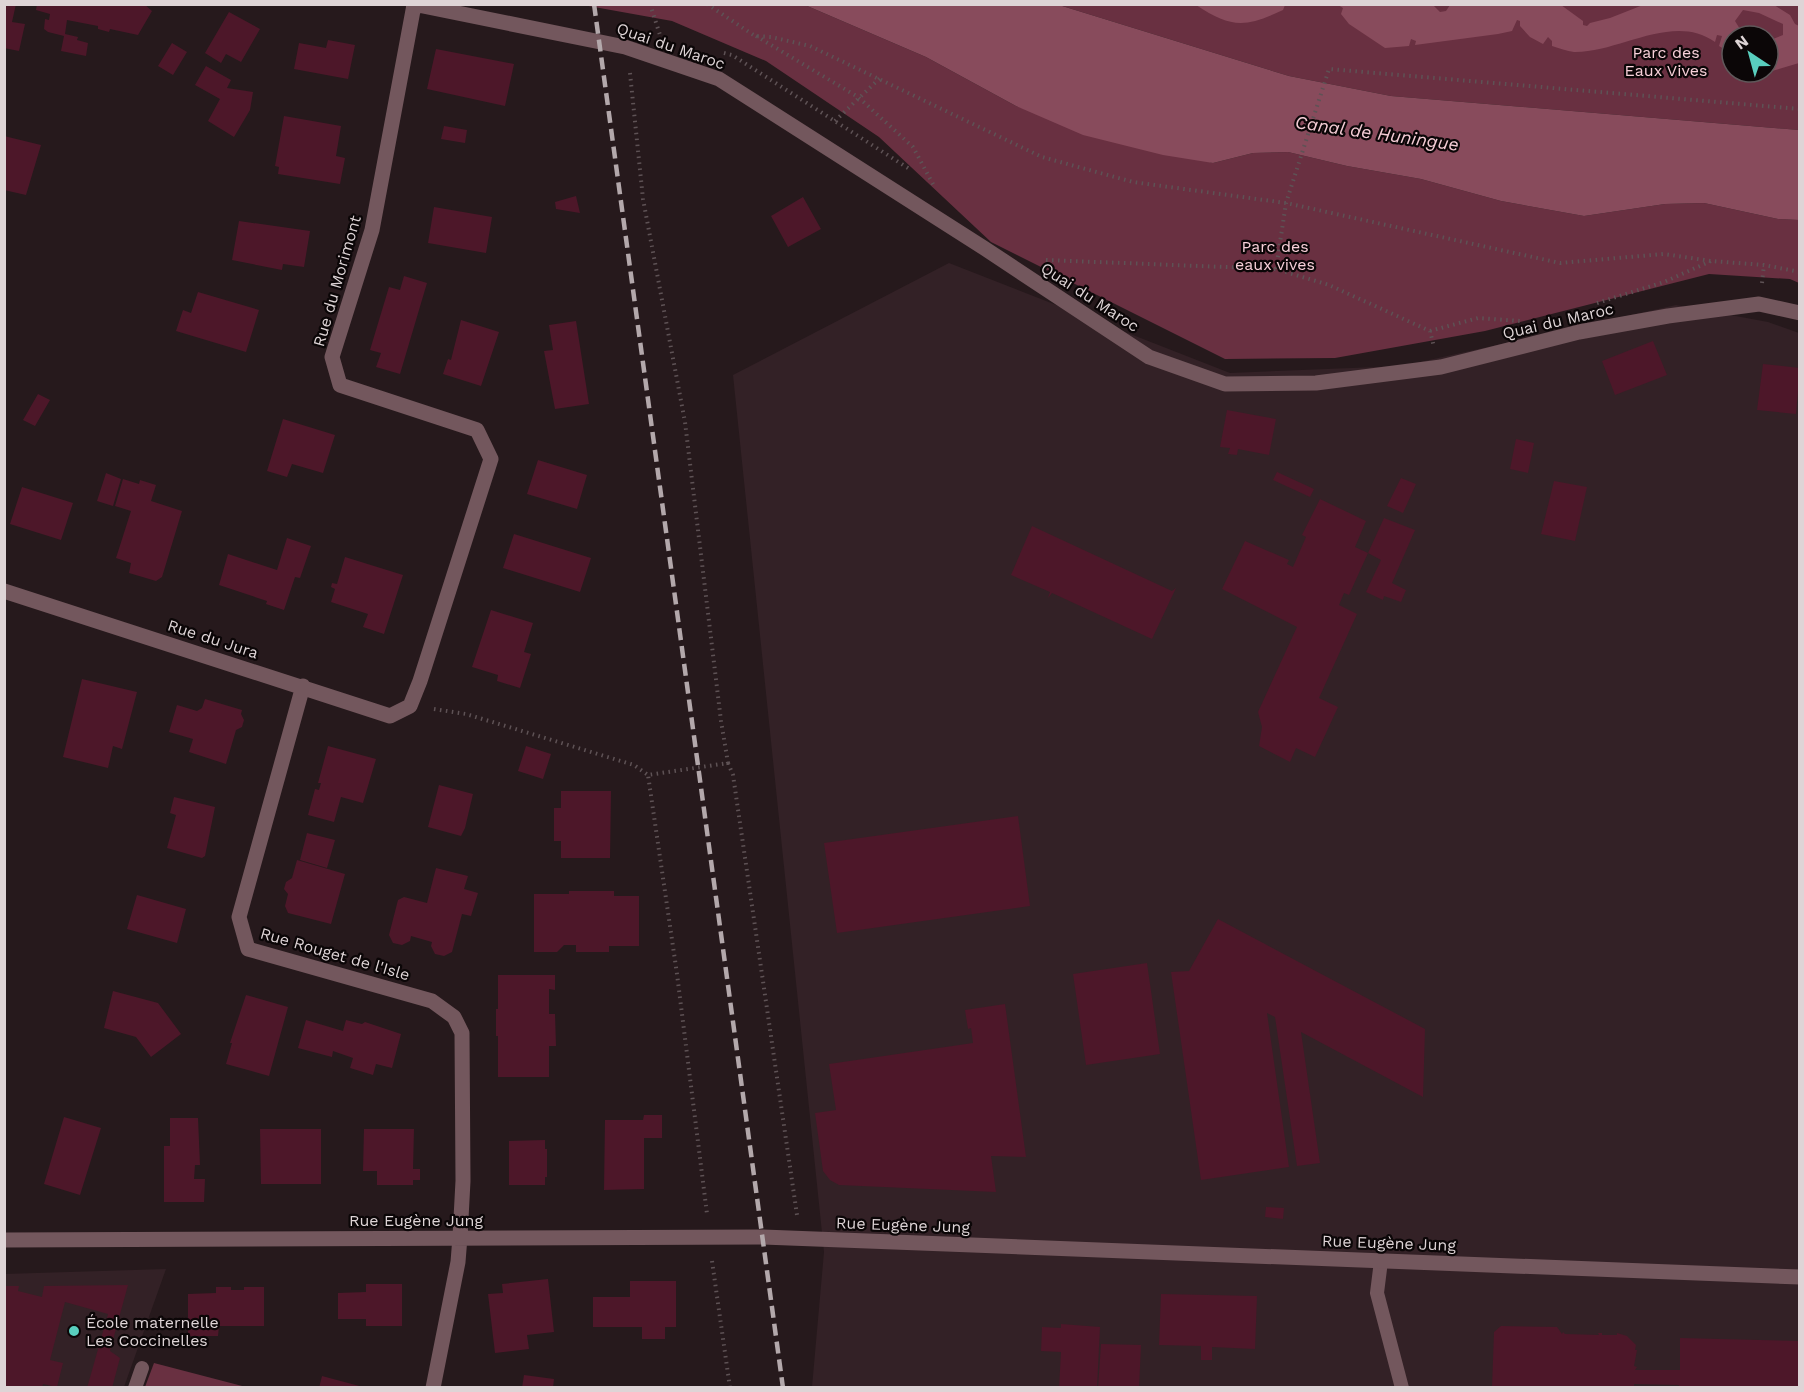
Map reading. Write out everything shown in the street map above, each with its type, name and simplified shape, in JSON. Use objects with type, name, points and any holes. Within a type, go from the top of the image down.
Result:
[{"type":"street","name":"Quai du Maroc","points":[[414,5],[626,47],[719,79],[984,248],[1149,357],[1225,384],[1316,383],[1441,367],[1579,332],[1668,316],[1759,304],[1800,312]]},
{"type":"street","name":"Rue du Morimont","points":[[410,706],[491,459],[477,430],[340,385],[332,357],[372,230],[414,5]]},
{"type":"street","name":"Rue du Jura","points":[[4,591],[390,716],[410,706]]},
{"type":"street","name":"Rue Rouget de l'Isle","points":[[303,686],[239,917],[248,949],[432,1001],[454,1017],[462,1033],[463,1181],[460,1238]]},
{"type":"street","name":"Rue Eugène Jung","points":[[4,1240],[763,1237],[1800,1277]]},
{"type":"street","points":[[433,1388],[458,1262],[460,1238]]},
{"type":"lane","points":[[1381,1261],[1377,1293],[1402,1388]]},
{"type":"lane","points":[[135,1388],[142,1368]]},
{"type":"path","points":[[650,4],[660,36]]},
{"type":"path","points":[[707,4],[755,36],[858,97],[914,147],[932,184],[940,191]]},
{"type":"path","points":[[755,36],[771,37],[810,46],[1042,157],[1133,182],[1286,203],[1560,263],[1664,254],[1711,261],[1764,265],[1800,272]]},
{"type":"path","points":[[626,47],[643,199],[685,422],[720,710],[728,763],[735,787],[798,1219]]},
{"type":"path","points":[[1276,269],[1286,203],[1329,69],[1800,109]]},
{"type":"path","points":[[835,121],[880,78]]},
{"type":"path","points":[[1040,259],[1276,269],[1329,285],[1430,331],[1478,318],[1523,321]]},
{"type":"path","points":[[1588,305],[1664,282],[1711,261]]},
{"type":"path","points":[[1430,331],[1441,367]]},
{"type":"path","points":[[410,706],[466,714],[634,765],[648,775],[728,763]]},
{"type":"path","points":[[648,775],[730,1388]]},
{"type":"shaded area","points":[[949,263],[1230,373],[1402,366],[1676,305],[1768,322],[1799,333],[1799,1387],[812,1387],[824,1252],[733,375]]},
{"type":"shaded area","name":"École maternelle Les Coccinelles","points":[[166,1269],[124,1387],[5,1387],[4,1274]]},
{"type":"green space","name":"Parc des eaux vives","points":[[583,5],[805,5],[926,57],[1016,106],[1213,163],[1253,153],[1288,152],[1347,166],[1421,179],[1501,201],[1584,216],[1665,204],[1704,203],[1778,219],[1799,220],[1799,283],[1790,279],[1709,274],[1485,331],[1335,358],[1225,359],[991,242],[879,137],[766,61],[672,21]]},
{"type":"green space","name":"Parc des Eaux Vives","points":[[1059,5],[1799,5],[1799,130],[1391,96],[1289,76]]},
{"type":"green space","points":[[154,1363],[246,1387],[145,1387]]},
{"type":"water","name":"Canal de Huningue","points":[[805,5],[1059,5],[1289,76],[1391,96],[1799,130],[1799,220],[1778,219],[1704,203],[1665,204],[1584,216],[1501,201],[1421,179],[1347,166],[1288,152],[1253,153],[1213,163],[1163,155],[1083,135],[1016,106],[926,57]]},
{"type":"water","points":[[1196,5],[1285,5],[1283,10],[1270,16],[1238,23],[1219,18]]},
{"type":"water","points":[[1338,5],[1433,5],[1440,12],[1446,11],[1450,5],[1561,5],[1587,26],[1643,5],[1774,5],[1790,15],[1795,24],[1799,26],[1799,63],[1780,69],[1780,36],[1783,35],[1783,24],[1759,13],[1743,10],[1735,21],[1737,24],[1720,24],[1720,36],[1717,35],[1715,42],[1699,34],[1682,31],[1664,32],[1591,51],[1574,52],[1552,46],[1552,41],[1548,37],[1543,44],[1530,37],[1517,20],[1512,31],[1498,34],[1415,45],[1416,41],[1411,39],[1409,46],[1385,48],[1349,24],[1341,14],[1343,8]]},
{"type":"building","points":[[4,4],[16,4],[12,22],[25,24],[19,51],[4,48]]},
{"type":"building","points":[[37,4],[144,4],[152,11],[138,35],[110,29],[109,32],[98,29],[98,26],[67,20],[65,34],[78,37],[77,40],[88,43],[86,56],[61,51],[64,36],[44,29],[45,19],[49,20],[50,14],[36,10]]},
{"type":"building","points":[[229,12],[260,29],[241,62],[226,54],[221,63],[205,53]]},
{"type":"building","points":[[328,40],[355,45],[348,79],[294,69],[299,43],[326,48]]},
{"type":"building","points":[[172,43],[187,52],[173,75],[158,66]]},
{"type":"building","points":[[436,49],[514,64],[505,106],[427,89]]},
{"type":"building","points":[[206,66],[231,80],[227,88],[253,92],[250,110],[234,137],[208,121],[220,99],[195,85]]},
{"type":"building","points":[[284,116],[341,126],[336,156],[345,158],[340,184],[278,174],[279,167],[275,166]]},
{"type":"building","points":[[444,126],[467,130],[465,143],[441,139]]},
{"type":"building","points":[[4,136],[41,145],[26,195],[4,190]]},
{"type":"building","points":[[576,196],[580,213],[556,209],[555,202]]},
{"type":"building","points":[[803,197],[821,229],[788,247],[771,216]]},
{"type":"building","points":[[434,207],[492,217],[486,253],[428,243]]},
{"type":"building","points":[[239,221],[310,231],[304,267],[283,264],[282,270],[232,260]]},
{"type":"building","points":[[404,276],[427,283],[400,374],[376,367],[381,353],[370,350],[389,287],[400,290]]},
{"type":"building","points":[[198,292],[259,310],[246,352],[176,331],[183,310],[191,313]]},
{"type":"building","points":[[461,320],[499,332],[481,386],[443,374],[448,359],[451,360]]},
{"type":"building","points":[[576,321],[589,404],[555,409],[544,351],[553,350],[549,325]]},
{"type":"building","points":[[1653,341],[1667,375],[1615,395],[1602,361]]},
{"type":"building","points":[[1763,364],[1800,368],[1796,414],[1757,410]]},
{"type":"building","points":[[38,394],[50,400],[35,426],[23,420]]},
{"type":"building","points":[[1227,410],[1276,419],[1269,455],[1238,449],[1237,455],[1228,454],[1230,448],[1220,447]]},
{"type":"building","points":[[283,419],[335,435],[323,473],[292,464],[287,477],[267,471]]},
{"type":"building","points":[[1516,439],[1534,443],[1528,473],[1510,469]]},
{"type":"building","points":[[538,460],[587,475],[577,509],[527,494]]},
{"type":"building","points":[[1277,472],[1314,489],[1310,497],[1273,480]]},
{"type":"building","points":[[106,473],[121,479],[113,506],[97,501]]},
{"type":"building","points":[[1401,478],[1416,484],[1403,513],[1387,506]]},
{"type":"building","points":[[123,479],[139,484],[140,480],[156,485],[151,501],[182,511],[162,577],[156,581],[129,573],[131,563],[116,558],[131,511],[115,506]]},
{"type":"building","points":[[1554,481],[1587,487],[1575,541],[1541,534]]},
{"type":"building","points":[[22,487],[73,503],[61,540],[10,524]]},
{"type":"building","points":[[1320,499],[1366,521],[1355,547],[1368,553],[1349,595],[1344,593],[1339,605],[1357,614],[1319,698],[1338,707],[1315,757],[1296,748],[1290,762],[1259,746],[1262,727],[1258,712],[1297,627],[1222,589],[1245,541],[1289,560],[1287,564],[1293,567],[1306,537],[1302,535]]},
{"type":"building","points":[[1384,518],[1415,530],[1392,583],[1406,590],[1401,602],[1384,596],[1383,600],[1366,592],[1381,560],[1368,553]]},
{"type":"building","points":[[1032,526],[1172,591],[1176,588],[1152,639],[1052,593],[1048,598],[1050,592],[1011,575]]},
{"type":"building","points":[[514,534],[591,558],[580,592],[503,568]]},
{"type":"building","points":[[287,538],[311,546],[300,578],[295,577],[284,610],[266,604],[267,601],[219,585],[228,554],[277,570]]},
{"type":"building","points":[[345,557],[403,575],[384,634],[363,627],[368,614],[331,602],[335,589],[331,587],[332,583],[337,584]]},
{"type":"building","points":[[491,610],[533,623],[524,652],[531,654],[520,688],[497,681],[498,675],[472,667]]},
{"type":"building","points":[[82,679],[137,692],[122,749],[113,746],[108,768],[63,757]]},
{"type":"building","points":[[205,699],[242,710],[244,720],[242,727],[236,730],[226,764],[189,752],[193,739],[169,732],[177,705],[197,711],[202,708]]},
{"type":"building","points":[[328,746],[376,759],[363,803],[341,797],[334,822],[308,815],[315,789],[319,790],[321,783],[318,783]]},
{"type":"building","points":[[526,746],[551,754],[543,779],[518,771]]},
{"type":"building","points":[[439,785],[473,794],[461,836],[428,827]]},
{"type":"building","points":[[561,791],[611,791],[610,858],[561,858],[561,841],[554,841],[554,808],[561,808]]},
{"type":"building","points":[[174,797],[215,807],[205,856],[202,858],[167,848],[176,815],[170,813]]},
{"type":"building","points":[[1018,816],[1030,906],[837,933],[824,843]]},
{"type":"building","points":[[307,833],[335,840],[327,868],[300,860]]},
{"type":"building","points":[[297,860],[345,874],[331,924],[288,913],[285,906],[288,894],[284,889],[286,882],[292,878]]},
{"type":"building","points":[[436,868],[468,876],[464,889],[478,893],[471,916],[462,914],[452,952],[444,956],[435,954],[431,946],[432,942],[411,936],[410,941],[402,945],[393,943],[389,935],[398,900],[404,897],[427,903]]},
{"type":"building","points":[[569,891],[614,891],[614,896],[639,896],[639,946],[609,946],[609,952],[576,952],[576,945],[564,945],[557,952],[534,952],[534,894],[569,894]]},
{"type":"building","points":[[137,895],[186,909],[177,943],[127,929]]},
{"type":"building","points":[[1218,919],[1425,1029],[1423,1097],[1301,1032],[1320,1163],[1297,1166],[1275,1017],[1267,1013],[1289,1167],[1201,1180],[1171,972],[1189,971]]},
{"type":"building","points":[[1147,963],[1160,1054],[1086,1065],[1073,974]]},
{"type":"building","points":[[498,975],[555,975],[555,990],[549,989],[549,1014],[555,1014],[556,1046],[549,1046],[549,1077],[498,1077],[496,1009],[498,1009]]},
{"type":"building","points":[[113,991],[158,1003],[181,1034],[151,1057],[136,1037],[104,1028]]},
{"type":"building","points":[[246,995],[288,1007],[269,1076],[226,1064],[232,1043],[230,1043]]},
{"type":"building","points":[[1005,1004],[1026,1157],[991,1156],[996,1192],[839,1185],[830,1180],[823,1171],[815,1113],[836,1110],[829,1064],[973,1043],[965,1010]]},
{"type":"building","points":[[306,1020],[343,1031],[346,1020],[362,1024],[365,1022],[401,1034],[392,1068],[376,1064],[373,1075],[350,1068],[353,1058],[333,1051],[332,1057],[298,1048]]},
{"type":"building","points":[[644,1115],[662,1115],[662,1138],[644,1138],[644,1189],[604,1190],[605,1120],[643,1120]]},
{"type":"building","points":[[64,1117],[101,1128],[80,1195],[44,1184]]},
{"type":"building","points":[[170,1118],[198,1118],[200,1165],[195,1165],[194,1179],[205,1179],[204,1202],[164,1202],[164,1146],[170,1146]]},
{"type":"building","points":[[260,1129],[321,1129],[321,1184],[261,1184]]},
{"type":"building","points":[[364,1129],[414,1129],[413,1169],[420,1169],[420,1180],[413,1180],[413,1185],[377,1185],[377,1171],[363,1171]]},
{"type":"building","points":[[545,1140],[547,1177],[545,1177],[545,1185],[509,1185],[509,1141]]},
{"type":"building","points":[[1266,1207],[1284,1208],[1283,1219],[1265,1217]]},
{"type":"building","points":[[548,1279],[554,1332],[527,1335],[529,1349],[495,1353],[488,1294],[503,1293],[502,1284]]},
{"type":"building","points":[[630,1281],[676,1281],[676,1327],[665,1327],[665,1339],[642,1339],[642,1327],[593,1327],[593,1297],[630,1297]]},
{"type":"building","points":[[366,1284],[402,1284],[402,1326],[366,1326],[366,1319],[338,1319],[338,1293],[366,1292]]},
{"type":"building","points":[[128,1285],[110,1351],[120,1358],[112,1388],[87,1388],[108,1314],[65,1302],[50,1360],[63,1363],[57,1387],[43,1384],[42,1388],[4,1388],[4,1286],[19,1286],[18,1291],[42,1297],[44,1286]]},
{"type":"building","points":[[216,1287],[244,1290],[244,1287],[264,1287],[264,1326],[219,1326],[218,1336],[188,1336],[188,1294],[216,1293]]},
{"type":"building","points":[[1161,1294],[1257,1296],[1255,1349],[1212,1347],[1212,1360],[1201,1360],[1201,1346],[1159,1345]]},
{"type":"building","points":[[1061,1324],[1100,1327],[1097,1388],[1059,1388],[1061,1352],[1041,1351],[1042,1327],[1061,1328]]},
{"type":"building","points":[[1501,1326],[1557,1327],[1562,1334],[1563,1332],[1565,1334],[1617,1335],[1617,1333],[1627,1336],[1636,1345],[1634,1366],[1637,1367],[1635,1370],[1680,1370],[1680,1338],[1800,1341],[1800,1388],[1679,1388],[1679,1385],[1634,1384],[1634,1388],[1492,1388],[1494,1332]]},
{"type":"building","points":[[1101,1344],[1141,1345],[1139,1388],[1098,1388]]},
{"type":"building","points":[[524,1375],[554,1379],[553,1388],[522,1388]]},
{"type":"building","points":[[322,1376],[363,1387],[363,1388],[319,1388]]},
{"type":"railway","points":[[594,4],[783,1388]]},
{"type":"place","name":"École maternelle Les Coccinelles","points":[[74,1331]]}]
